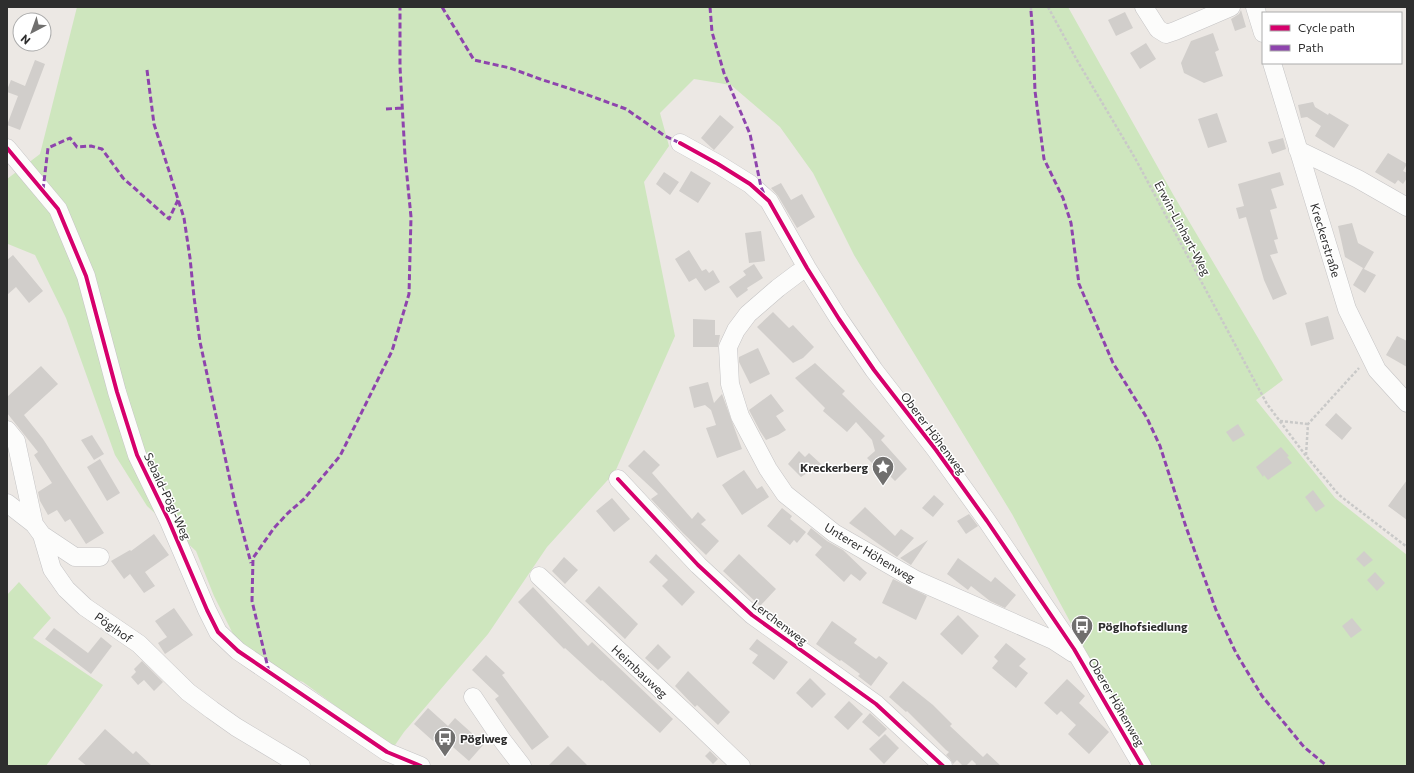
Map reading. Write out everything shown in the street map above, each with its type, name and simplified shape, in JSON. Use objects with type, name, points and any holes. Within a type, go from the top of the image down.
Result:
[{"type":"street","points":[[1144,7],[1158,29],[1166,34],[1231,7]]},
{"type":"street","points":[[1255,7],[1262,29]]},
{"type":"street","name":"Kreckerstraße","points":[[1272,64],[1347,309],[1377,370],[1407,403]]},
{"type":"street","name":"Oberer Höhenweg","points":[[680,143],[750,184],[769,201],[807,268],[839,320],[874,370],[936,450],[987,521],[1079,657],[1142,766]]},
{"type":"street","name":"Sebald-Pögl-Weg","points":[[7,148],[58,209],[86,276],[117,392],[137,455],[171,526],[218,632],[238,652],[387,752],[418,766]]},
{"type":"street","points":[[1298,150],[1358,179],[1407,207]]},
{"type":"street","name":"Unterer Höhenweg","points":[[807,268],[778,288],[748,314],[736,330],[728,348],[730,384],[740,416],[768,470],[785,494],[834,533],[916,580],[1053,640],[1079,657]]},
{"type":"street","name":"Pöglhof","points":[[7,430],[16,441],[38,529],[52,569],[66,589],[85,607],[139,644],[188,692],[236,727],[302,766]]},
{"type":"street","name":"Lerchenweg","points":[[618,479],[698,565],[752,616],[876,704],[943,766]]},
{"type":"street","points":[[7,503],[38,529],[75,556],[100,557]]},
{"type":"street","name":"Heimbauweg","points":[[539,576],[741,766]]},
{"type":"street","points":[[473,697],[502,740],[522,766]]},
{"type":"path","points":[[1031,7],[1031,12]]},
{"type":"path","points":[[1306,456],[1308,424],[1370,356]]},
{"type":"path","points":[[1280,421],[1308,424]]},
{"type":"green space","points":[[77,7],[1068,7],[1174,196],[1283,380],[1256,400],[1335,498],[1407,555],[1407,766],[1148,766],[1012,514],[854,255],[813,173],[780,127],[731,85],[694,79],[660,113],[669,146],[644,182],[675,336],[615,472],[547,547],[488,634],[404,732],[393,748],[303,682],[277,672],[254,654],[233,634],[214,596],[196,551],[147,506],[115,455],[66,318],[35,255],[8,244],[7,245],[7,179],[40,154]]},
{"type":"green space","points":[[19,582],[51,618],[33,638],[103,685],[46,766],[7,766],[7,595]]},
{"type":"building","points":[[1241,10],[1246,27],[1235,31],[1231,19],[1239,14]]},
{"type":"building","points":[[1125,12],[1133,28],[1116,36],[1108,20]]},
{"type":"building","points":[[1213,33],[1219,50],[1215,52],[1223,76],[1204,83],[1184,73],[1181,63],[1191,41]]},
{"type":"building","points":[[1146,43],[1156,59],[1140,69],[1130,53]]},
{"type":"building","points":[[35,60],[45,64],[20,130],[7,125],[18,96],[7,92],[7,90],[11,80],[25,86]]},
{"type":"building","points":[[1313,102],[1315,107],[1328,115],[1329,113],[1349,125],[1334,148],[1315,136],[1321,126],[1307,117],[1301,118],[1298,105]]},
{"type":"building","points":[[1217,113],[1227,142],[1208,148],[1198,119]]},
{"type":"building","points":[[720,115],[734,127],[714,150],[701,138]]},
{"type":"building","points":[[1283,138],[1286,149],[1272,154],[1268,142]]},
{"type":"building","points":[[1388,153],[1407,164],[1403,171],[1407,173],[1407,178],[1403,184],[1398,180],[1395,184],[1375,172]]},
{"type":"building","points":[[691,171],[711,183],[698,203],[679,191]]},
{"type":"building","points":[[664,172],[679,182],[670,195],[656,184]]},
{"type":"building","points":[[1280,172],[1284,185],[1271,189],[1277,208],[1270,210],[1278,239],[1274,240],[1278,253],[1270,255],[1287,294],[1273,300],[1264,280],[1246,217],[1239,219],[1236,208],[1244,206],[1238,184]]},
{"type":"building","points":[[781,183],[791,200],[802,194],[815,217],[797,228],[778,196],[771,188]]},
{"type":"building","points":[[1352,223],[1358,243],[1374,252],[1364,269],[1376,275],[1365,293],[1353,285],[1363,268],[1345,257],[1338,226]]},
{"type":"building","points":[[761,231],[765,261],[749,263],[745,233]]},
{"type":"building","points":[[689,250],[702,271],[706,269],[709,273],[713,270],[720,282],[705,291],[696,278],[689,282],[675,259]]},
{"type":"building","points":[[13,255],[43,291],[29,303],[16,287],[7,295],[7,260]]},
{"type":"building","points":[[754,264],[763,278],[747,288],[748,290],[737,298],[729,287],[746,275],[743,271]]},
{"type":"building","points":[[773,312],[789,328],[793,325],[814,347],[803,358],[793,363],[757,327]]},
{"type":"building","points":[[1328,316],[1334,339],[1311,346],[1305,323]]},
{"type":"building","points":[[693,319],[715,320],[715,335],[720,335],[718,347],[693,347]]},
{"type":"building","points":[[1397,336],[1407,341],[1407,367],[1386,355]]},
{"type":"building","points":[[758,348],[770,374],[750,384],[739,362],[739,357]]},
{"type":"building","points":[[815,363],[845,391],[842,394],[885,436],[881,440],[907,469],[895,481],[884,470],[881,472],[867,458],[875,451],[872,440],[856,422],[847,432],[823,411],[825,408],[795,378]]},
{"type":"building","points":[[41,366],[58,384],[24,415],[43,439],[104,533],[86,544],[70,519],[65,522],[57,510],[48,515],[40,501],[38,492],[52,483],[34,455],[38,452],[7,413],[7,397]]},
{"type":"building","points":[[708,382],[714,403],[722,394],[742,449],[717,458],[706,428],[716,425],[711,410],[705,405],[694,408],[689,387]]},
{"type":"building","points":[[771,394],[784,411],[776,416],[786,430],[766,440],[749,410]]},
{"type":"building","points":[[1336,413],[1352,428],[1342,440],[1325,425]]},
{"type":"building","points":[[1238,424],[1245,435],[1233,442],[1226,432]]},
{"type":"building","points":[[92,435],[104,454],[94,460],[81,440]]},
{"type":"building","points":[[1281,447],[1289,456],[1287,457],[1292,463],[1268,480],[1264,475],[1263,477],[1256,467]]},
{"type":"building","points":[[644,450],[660,465],[652,473],[692,519],[698,512],[706,520],[701,524],[719,541],[706,555],[651,499],[658,494],[628,466]]},
{"type":"building","points":[[799,451],[805,457],[809,453],[821,464],[801,477],[788,464]]},
{"type":"building","points":[[100,459],[120,493],[107,501],[87,467]]},
{"type":"building","points":[[744,470],[757,489],[762,486],[769,497],[742,515],[722,485]]},
{"type":"building","points":[[1407,480],[1407,520],[1388,506]]},
{"type":"building","points":[[1313,490],[1325,506],[1316,512],[1305,497]]},
{"type":"building","points":[[934,495],[944,504],[933,517],[922,508]]},
{"type":"building","points":[[612,498],[630,519],[614,532],[596,511]]},
{"type":"building","points":[[865,507],[895,536],[901,529],[914,538],[897,557],[849,523]]},
{"type":"building","points":[[782,508],[792,516],[790,519],[806,532],[797,543],[794,540],[790,545],[767,526]]},
{"type":"building","points":[[969,514],[978,526],[966,534],[957,521]]},
{"type":"building","points":[[811,528],[827,541],[843,550],[867,573],[860,581],[851,574],[844,582],[815,555],[822,547],[807,534]]},
{"type":"building","points":[[154,534],[169,555],[145,572],[155,586],[144,593],[130,574],[124,579],[111,561],[130,550],[131,551]]},
{"type":"building","points":[[928,540],[911,565],[900,558]]},
{"type":"building","points":[[1364,551],[1373,560],[1364,567],[1356,559]]},
{"type":"building","points":[[656,554],[695,592],[682,606],[662,586],[668,580],[649,562]]},
{"type":"building","points":[[739,554],[776,589],[760,606],[723,571]]},
{"type":"building","points":[[564,557],[578,570],[565,584],[552,571]]},
{"type":"building","points":[[958,558],[991,582],[995,577],[1016,595],[1005,608],[990,601],[971,586],[968,590],[947,574]]},
{"type":"building","points":[[1375,572],[1385,583],[1377,591],[1367,580]]},
{"type":"building","points":[[893,579],[927,596],[916,620],[882,603]]},
{"type":"building","points":[[599,586],[638,624],[625,639],[585,601]]},
{"type":"building","points":[[533,587],[588,646],[592,642],[673,719],[660,733],[602,680],[601,681],[565,648],[564,649],[518,602]]},
{"type":"building","points":[[174,608],[193,635],[165,654],[158,643],[167,637],[155,621]]},
{"type":"building","points":[[958,615],[979,636],[962,655],[940,634]]},
{"type":"building","points":[[1352,618],[1362,630],[1351,638],[1342,626]]},
{"type":"building","points":[[832,621],[857,639],[854,643],[876,659],[879,656],[888,663],[871,686],[858,676],[860,674],[816,644]]},
{"type":"building","points":[[54,628],[88,653],[101,637],[112,646],[91,674],[45,639]]},
{"type":"building","points":[[757,639],[788,662],[774,680],[752,663],[758,655],[749,649]]},
{"type":"building","points":[[1006,643],[1026,659],[1019,666],[1028,673],[1016,688],[992,668],[998,661],[994,657]]},
{"type":"building","points":[[658,644],[671,657],[658,670],[645,658]]},
{"type":"building","points":[[486,655],[505,673],[502,675],[549,737],[532,750],[495,699],[499,696],[472,670]]},
{"type":"building","points":[[142,661],[163,682],[154,691],[144,680],[138,685],[131,677],[136,672],[134,669]]},
{"type":"building","points":[[688,671],[730,712],[718,725],[697,705],[695,707],[675,686]]},
{"type":"building","points":[[810,678],[826,694],[812,708],[796,693]]},
{"type":"building","points":[[1067,679],[1085,696],[1079,703],[1109,732],[1089,754],[1068,734],[1076,725],[1061,711],[1057,715],[1044,703]]},
{"type":"building","points":[[903,681],[933,705],[952,724],[950,726],[983,757],[987,753],[1001,766],[975,766],[976,764],[972,760],[966,766],[963,766],[957,760],[953,764],[946,755],[949,752],[907,711],[906,712],[889,697]]},
{"type":"building","points":[[849,701],[863,714],[848,730],[834,717]]},
{"type":"building","points":[[428,708],[448,726],[455,718],[484,744],[469,761],[438,734],[433,741],[414,724]]},
{"type":"building","points":[[870,713],[887,729],[879,737],[862,722]]},
{"type":"building","points":[[105,729],[133,754],[136,751],[152,766],[87,766],[78,759]]},
{"type":"building","points":[[885,734],[899,748],[884,764],[869,749]]},
{"type":"building","points":[[568,746],[588,766],[548,766]]},
{"type":"building","points":[[710,751],[718,759],[713,764],[705,756]]},
{"type":"marked path","points":[[269,672],[252,601],[253,558],[274,528],[304,499],[340,456],[392,351],[409,294],[411,217],[405,156],[400,67],[400,7]]},
{"type":"marked path","points":[[442,7],[474,60],[510,68],[626,109],[665,136],[680,143]]},
{"type":"marked path","points":[[710,7],[712,32],[724,73],[750,134],[761,187],[764,194]]},
{"type":"marked path","points":[[1031,11],[1035,91],[1044,159],[1063,198],[1071,223],[1079,284],[1113,363],[1147,418],[1160,446],[1186,527],[1216,610],[1236,653],[1262,696],[1304,747],[1327,766]]},
{"type":"marked path","points":[[147,70],[154,124],[184,218],[200,342],[235,503],[251,563]]},
{"type":"marked path","points":[[386,109],[402,108]]},
{"type":"marked path","points":[[43,190],[48,148],[70,138],[77,147],[91,146],[102,149],[123,178],[169,219],[178,200]]},
{"type":"cycle path","points":[[680,143],[750,184],[769,201],[807,268],[839,319],[874,370],[936,450],[987,521],[1074,649],[1142,766]]},
{"type":"cycle path","points":[[7,148],[58,209],[86,276],[117,392],[137,455],[168,519],[218,632],[238,651],[387,752],[421,766]]},
{"type":"cycle path","points":[[618,479],[698,565],[752,615],[876,704],[943,766]]},
{"type":"place","name":"Kreckerberg","points":[[883,486]]},
{"type":"place","name":"Pöglhofsiedlung","points":[[1082,646]]},
{"type":"place","name":"Pöglweg","points":[[445,758]]}]
